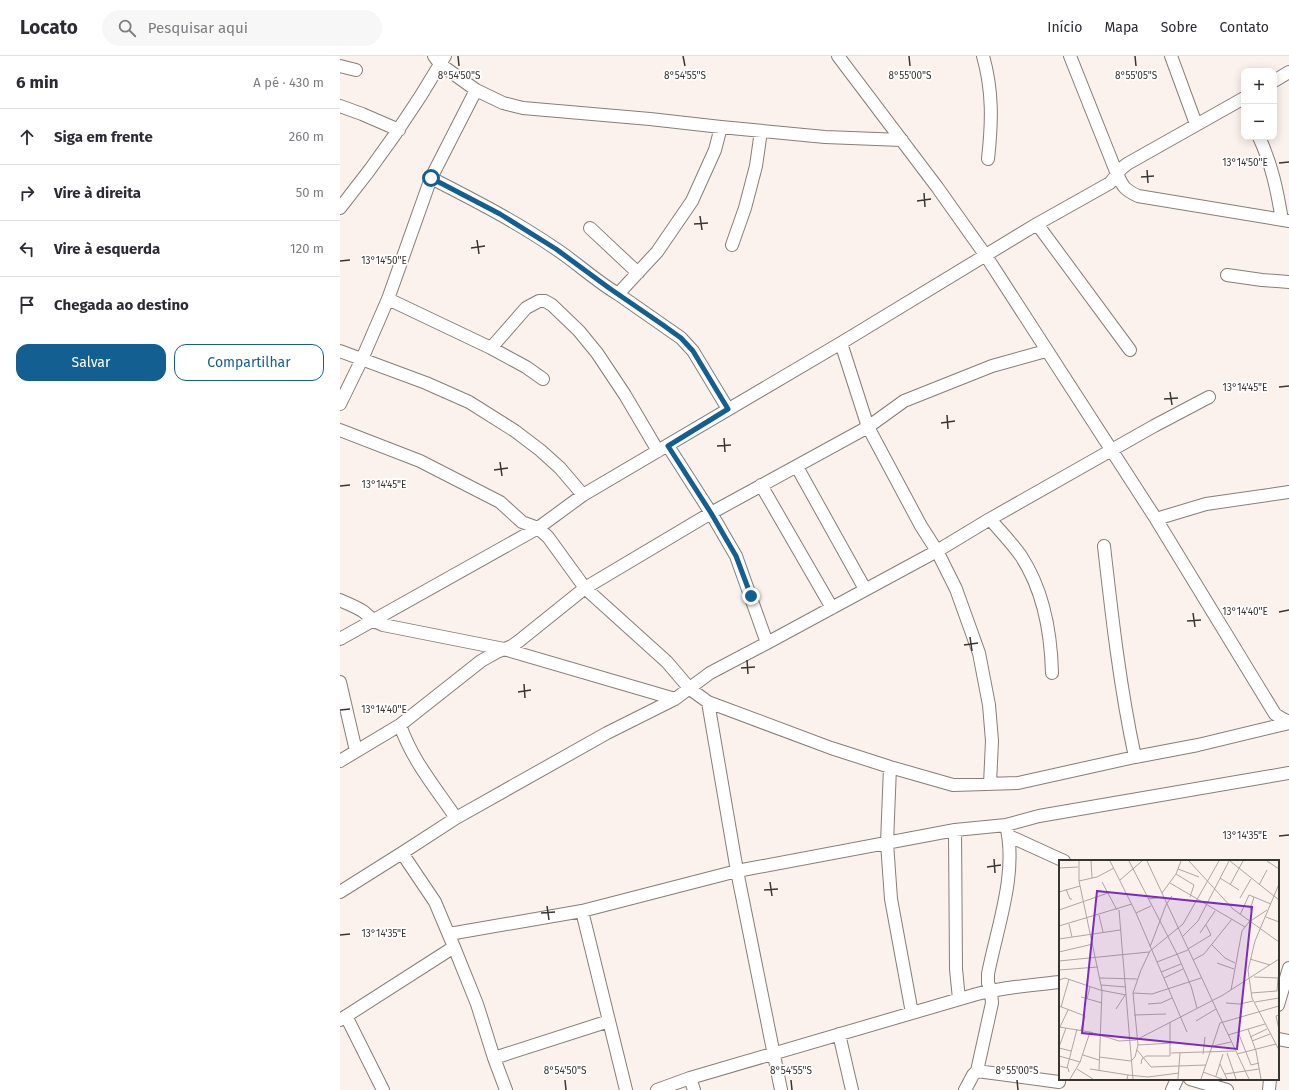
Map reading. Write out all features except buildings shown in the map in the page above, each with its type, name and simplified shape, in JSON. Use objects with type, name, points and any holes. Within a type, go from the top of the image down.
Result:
[{"type":"street","points":[[838,56],[937,187],[986,256],[1156,519],[1276,714],[1289,722]]},
{"type":"street","points":[[983,56],[991,99],[992,123],[988,159]]},
{"type":"street","points":[[1070,56],[1117,174],[1124,187],[1138,196],[1286,221],[1275,180],[1260,140]]},
{"type":"street","points":[[1176,58],[1196,124]]},
{"type":"street","points":[[340,208],[366,177],[398,130],[440,59],[476,90],[503,103],[523,108],[825,137],[902,140]]},
{"type":"street","points":[[340,66],[356,70]]},
{"type":"street","points":[[1277,79],[1289,72]]},
{"type":"street","points":[[340,404],[362,359],[388,299],[431,178],[476,90]]},
{"type":"street","points":[[340,639],[538,528],[583,495],[841,343],[1037,224],[1110,183],[1127,164],[1196,124],[1241,102]]},
{"type":"street","points":[[340,106],[398,130]]},
{"type":"street","points":[[618,294],[657,252],[692,201],[716,150],[721,127]]},
{"type":"street","points":[[732,245],[745,208],[756,166],[761,131]]},
{"type":"street","points":[[431,178],[500,214],[556,249],[604,285],[681,338],[693,351],[728,409]]},
{"type":"street","points":[[1037,224],[1130,350]]},
{"type":"street","points":[[590,228],[638,273]]},
{"type":"street","points":[[1227,275],[1289,282]]},
{"type":"street","points":[[388,299],[491,348],[526,367],[543,380]]},
{"type":"street","points":[[491,348],[526,308],[539,301],[545,301],[552,305],[579,331],[597,353],[625,395],[711,513],[736,556],[767,643]]},
{"type":"street","points":[[841,343],[868,427],[921,526],[937,550],[956,589],[979,653],[989,705],[992,741],[990,784]]},
{"type":"street","points":[[340,351],[426,383],[469,402],[515,431],[540,450],[560,468],[583,495]]},
{"type":"street","points":[[340,761],[400,725],[481,661],[519,641],[585,588],[711,513],[868,427],[904,401],[992,366],[1046,351]]},
{"type":"street","points":[[340,892],[456,818],[607,733],[675,700],[710,673],[865,590],[1154,426],[1209,397]]},
{"type":"street","points":[[340,430],[420,461],[500,502],[522,522],[538,528],[548,537],[585,588],[667,662],[690,689],[708,702],[831,748],[890,767],[953,785],[1018,783],[1134,757],[1198,745],[1289,722]]},
{"type":"street","points":[[797,466],[865,590]]},
{"type":"street","points":[[761,485],[832,608]]},
{"type":"street","points":[[1156,519],[1206,504],[1289,492],[1289,496]]},
{"type":"street","points":[[990,519],[1021,557],[1037,588],[1047,620],[1052,673]]},
{"type":"street","points":[[1104,546],[1118,665],[1134,757]]},
{"type":"street","points":[[340,600],[354,606],[373,621],[383,625],[504,649],[675,700]]},
{"type":"street","points":[[340,682],[356,751]]},
{"type":"street","points":[[708,702],[737,871],[781,1090]]},
{"type":"street","points":[[400,725],[417,762],[456,818]]},
{"type":"street","points":[[890,767],[887,843],[891,899],[912,1013]]},
{"type":"street","points":[[449,934],[582,911],[737,871],[955,830],[1008,830],[1039,816],[1289,773]]},
{"type":"street","points":[[955,830],[956,969],[959,999]]},
{"type":"street","points":[[1008,830],[1062,860]]},
{"type":"street","points":[[965,1090],[973,1075],[977,1071],[992,1003],[992,990],[988,983],[988,974],[1009,874],[1008,830]]},
{"type":"street","points":[[402,853],[435,902],[477,1004],[506,1090]]},
{"type":"street","points":[[582,911],[626,1090]]},
{"type":"street","points":[[383,1090],[343,1018],[454,947]]},
{"type":"street","points":[[1279,1002],[1286,972]]},
{"type":"street","points":[[657,1090],[690,1078],[773,1053],[992,990],[1059,982]]},
{"type":"street","points":[[494,1058],[609,1021]]},
{"type":"street","points":[[839,1034],[852,1090]]},
{"type":"street","points":[[1279,1039],[1289,1041]]},
{"type":"street","points":[[977,1071],[1059,1084]]},
{"type":"street","points":[[690,1078],[694,1090]]},
{"type":"street","points":[[1172,1090],[1177,1080]]},
{"type":"street","points":[[1193,1080],[1227,1090]]},
{"type":"street","points":[[1269,1090],[1270,1080]]},
{"type":"route","points":[[431,178],[500,214],[556,249],[681,338],[693,351],[728,409],[668,446],[711,513],[736,556],[751,596]]}]
